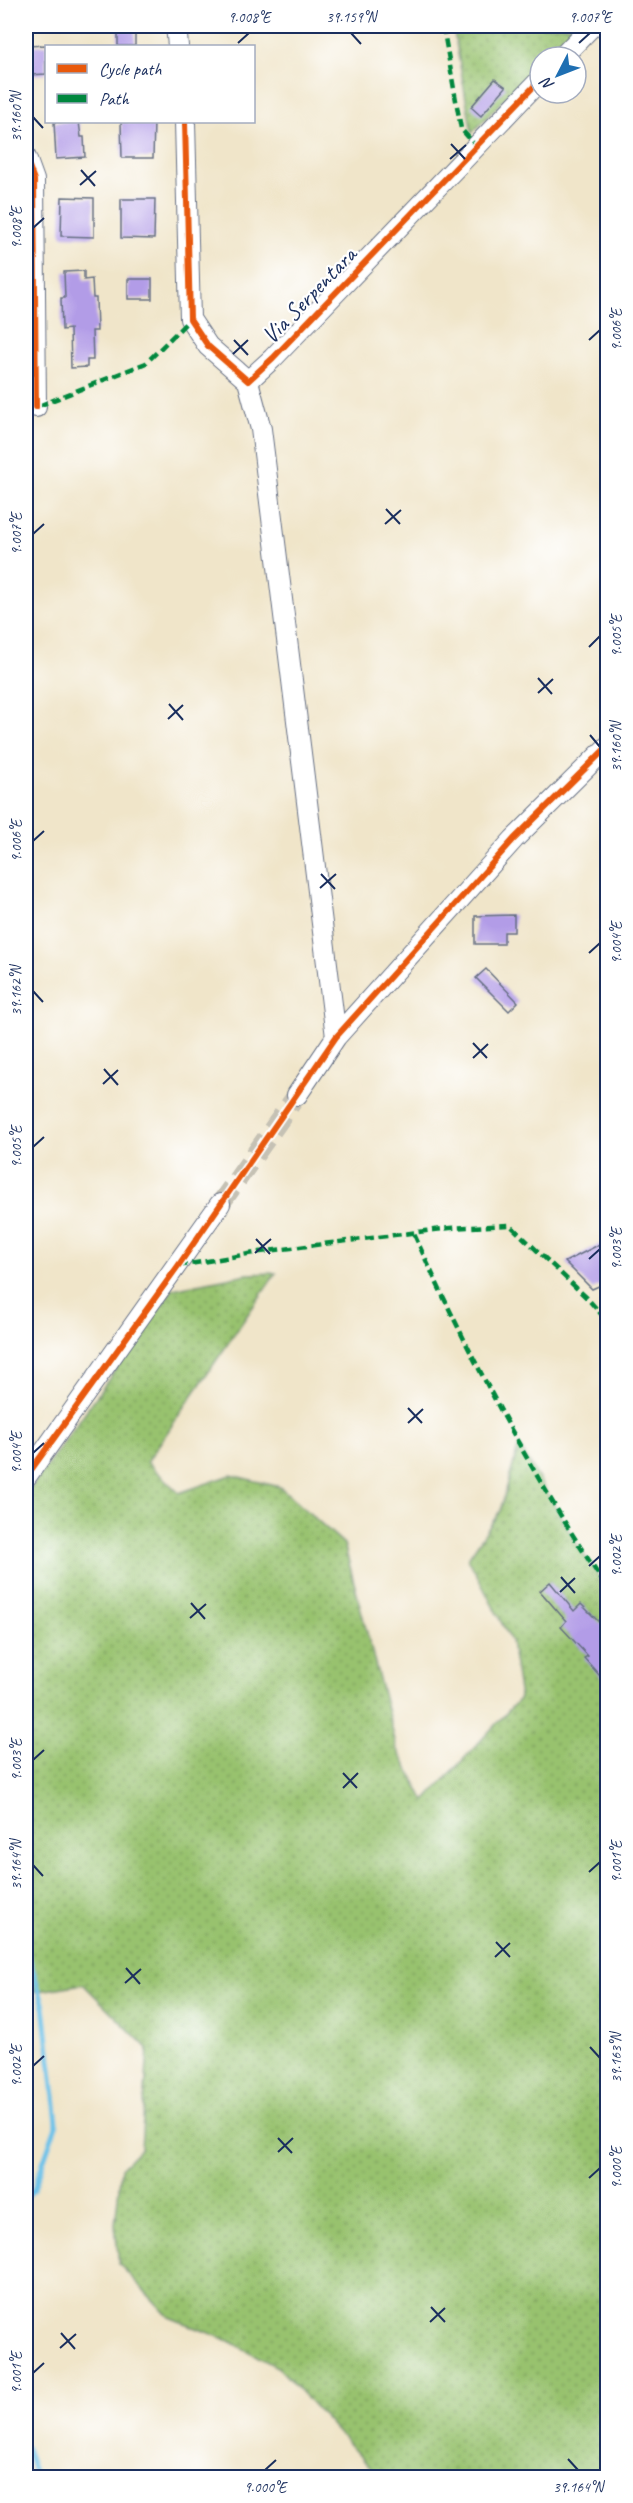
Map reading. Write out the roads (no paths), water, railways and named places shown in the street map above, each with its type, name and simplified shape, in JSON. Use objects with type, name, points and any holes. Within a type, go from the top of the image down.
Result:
[{"type":"street","points":[[176,26],[178,45]]},
{"type":"street","points":[[574,45],[592,26]]},
{"type":"street","name":"Via Serpentara","points":[[248,381],[273,358],[528,92]]},
{"type":"street","points":[[185,123],[190,319],[208,346],[248,381],[261,429],[336,1037]]},
{"type":"street","points":[[26,158],[34,180],[36,407]]},
{"type":"street","points":[[297,1095],[336,1037],[514,838],[608,746]]},
{"type":"street","points":[[26,1477],[220,1204]]},
{"type":"waterway","points":[[26,1949],[44,2006],[57,2123],[34,2188],[26,2198]]},
{"type":"waterway","points":[[26,2447],[36,2478]]},
{"type":"tunnel","points":[[220,1204],[297,1095]]}]
